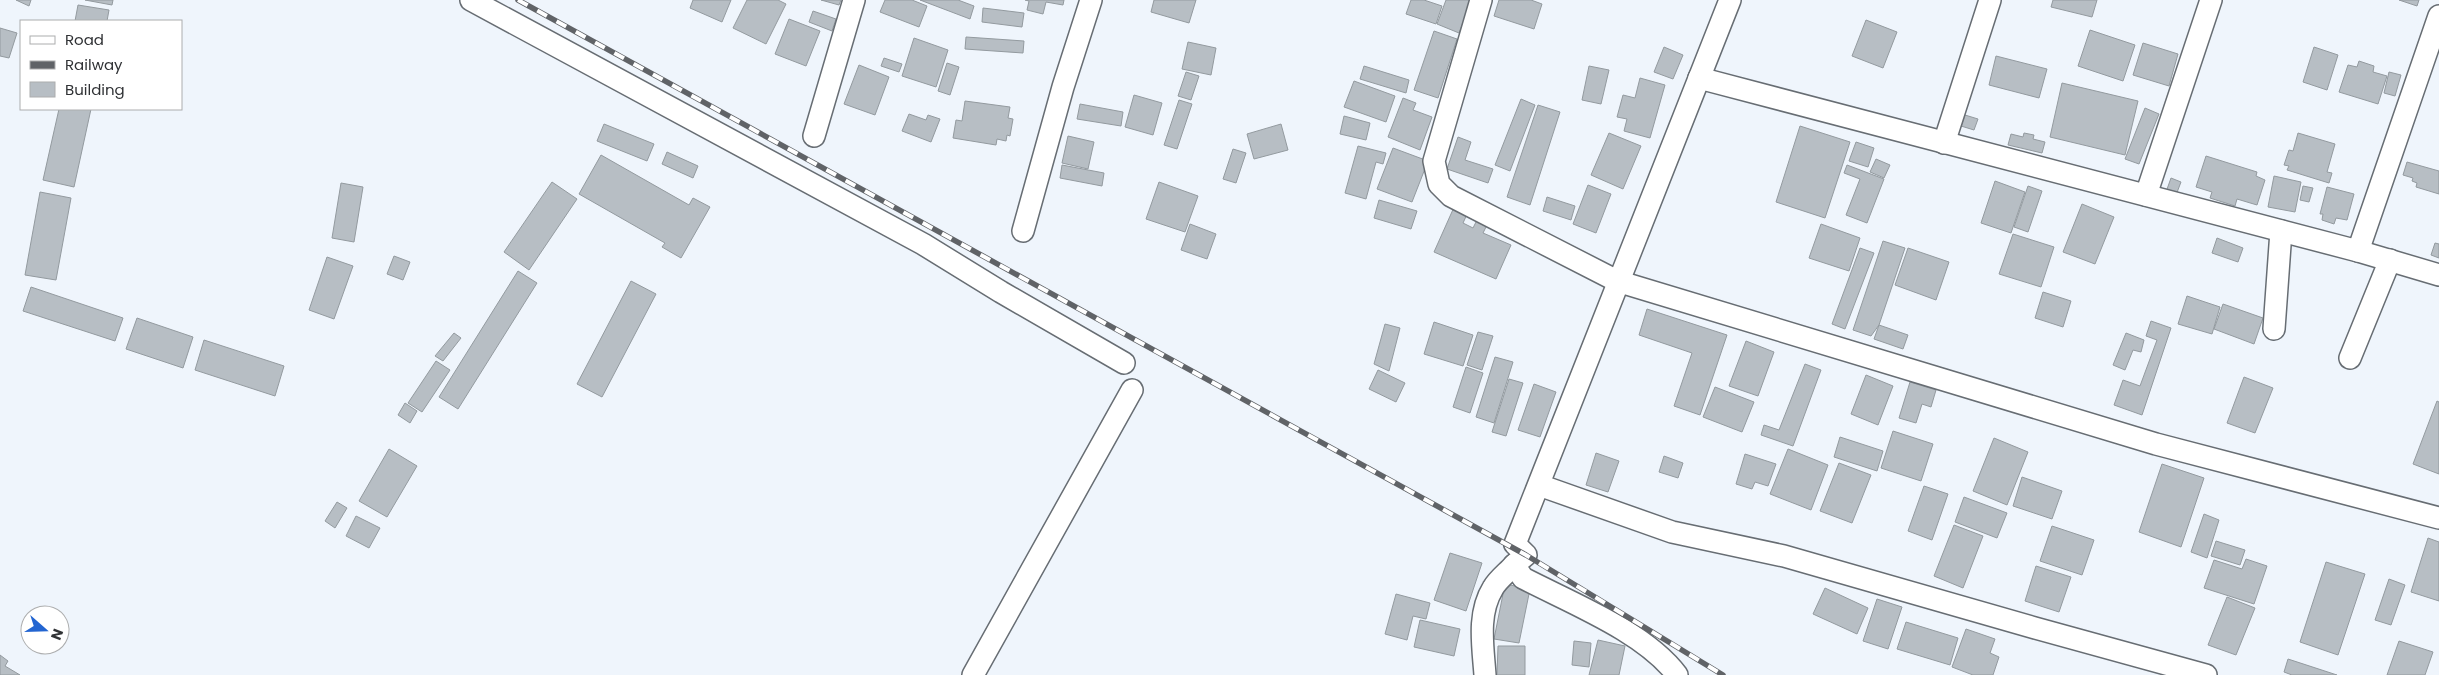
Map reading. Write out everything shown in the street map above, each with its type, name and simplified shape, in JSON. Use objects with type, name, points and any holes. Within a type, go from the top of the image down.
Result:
[{"type":"street","points":[[471,0],[923,244],[1001,292],[1124,362]]},
{"type":"street","points":[[814,136],[854,0]]},
{"type":"street","points":[[1023,230],[1063,87],[1091,0]]},
{"type":"street","points":[[1481,0],[1434,161],[1439,184],[1451,196],[1617,281],[2156,444],[2439,518]]},
{"type":"street","points":[[1485,675],[1482,634],[1484,610],[1493,587],[1526,554],[1516,544],[1617,281],[1730,0]]},
{"type":"street","points":[[1944,142],[1990,0]]},
{"type":"street","points":[[2146,195],[2211,0]]},
{"type":"street","points":[[2358,251],[2432,59],[2439,16]]},
{"type":"street","points":[[1699,78],[2439,274]]},
{"type":"street","points":[[2274,329],[2281,231]]},
{"type":"street","points":[[2350,358],[2390,260]]},
{"type":"street","points":[[973,675],[1132,390]]},
{"type":"street","points":[[1538,485],[1672,532],[1784,556],[2026,626],[2206,675]]},
{"type":"street","points":[[1514,565],[1523,578],[1625,631],[1671,666],[1677,675]]},
{"type":"building","points":[[16,0],[31,0],[29,6]]},
{"type":"building","points":[[85,0],[113,0],[112,5]]},
{"type":"building","points":[[693,0],[731,0],[722,22],[690,8]]},
{"type":"building","points":[[747,0],[778,0],[786,4],[766,44],[733,28]]},
{"type":"building","points":[[821,0],[841,0],[839,5]]},
{"type":"building","points":[[885,0],[912,0],[927,6],[919,27],[880,12]]},
{"type":"building","points":[[920,0],[958,0],[974,6],[970,19]]},
{"type":"building","points":[[1025,0],[1064,0],[1063,5],[1046,2],[1043,14],[1027,10],[1029,1]]},
{"type":"building","points":[[1154,0],[1196,0],[1189,23],[1151,12]]},
{"type":"building","points":[[1411,0],[1424,0],[1442,6],[1436,24],[1406,14]]},
{"type":"building","points":[[1446,0],[1472,0],[1459,33],[1437,24]]},
{"type":"building","points":[[1499,0],[1531,0],[1542,4],[1534,29],[1494,16]]},
{"type":"building","points":[[2053,0],[2097,0],[2092,17],[2051,7]]},
{"type":"building","points":[[2399,0],[2419,0],[2417,6]]},
{"type":"building","points":[[78,5],[109,10],[107,20],[75,20]]},
{"type":"building","points":[[983,8],[1024,13],[1022,27],[982,22]]},
{"type":"building","points":[[813,11],[836,19],[832,31],[809,22]]},
{"type":"building","points":[[789,19],[820,31],[806,66],[775,54]]},
{"type":"building","points":[[1866,20],[1897,32],[1883,68],[1852,56]]},
{"type":"building","points":[[0,28],[17,33],[9,58],[0,56]]},
{"type":"building","points":[[2090,30],[2135,45],[2123,81],[2078,66]]},
{"type":"building","points":[[1434,31],[1457,39],[1438,98],[1414,90]]},
{"type":"building","points":[[966,37],[1024,41],[1023,53],[965,49]]},
{"type":"building","points":[[914,38],[948,50],[936,87],[902,76]]},
{"type":"building","points":[[1188,42],[1216,48],[1211,75],[1182,69]]},
{"type":"building","points":[[2143,43],[2178,54],[2169,86],[2133,75]]},
{"type":"building","points":[[1664,47],[1683,55],[1673,79],[1654,72]]},
{"type":"building","points":[[2314,47],[2338,55],[2327,90],[2303,82]]},
{"type":"building","points":[[1996,56],[2047,69],[2039,98],[1989,85]]},
{"type":"building","points":[[884,58],[902,64],[899,72],[881,66]]},
{"type":"building","points":[[2359,61],[2374,66],[2373,72],[2387,76],[2378,104],[2339,92],[2348,65],[2357,67]]},
{"type":"building","points":[[947,63],[959,67],[950,95],[938,91]]},
{"type":"building","points":[[859,65],[889,77],[875,115],[844,104]]},
{"type":"building","points":[[1364,66],[1409,80],[1406,93],[1360,79]]},
{"type":"building","points":[[1589,66],[1609,70],[1601,104],[1582,100]]},
{"type":"building","points":[[1186,72],[1199,76],[1191,100],[1178,96]]},
{"type":"building","points":[[2389,72],[2401,75],[2395,96],[2384,93]]},
{"type":"building","points":[[1640,78],[1665,85],[1650,138],[1624,131],[1627,119],[1617,117],[1623,95],[1635,98]]},
{"type":"building","points":[[1354,81],[1395,96],[1386,122],[1344,107]]},
{"type":"building","points":[[2062,83],[2138,101],[2125,155],[2050,137]]},
{"type":"building","points":[[1134,95],[1162,103],[1153,135],[1125,127]]},
{"type":"building","points":[[1403,98],[1416,103],[1413,110],[1432,117],[1420,150],[1388,137]]},
{"type":"building","points":[[1521,99],[1535,105],[1510,171],[1495,165]]},
{"type":"building","points":[[1179,100],[1192,104],[1177,149],[1164,145]]},
{"type":"building","points":[[965,101],[1010,107],[1008,118],[1013,119],[1010,136],[1007,135],[1006,141],[997,139],[996,145],[953,138],[956,120],[962,121]]},
{"type":"building","points":[[1080,104],[1123,112],[1121,126],[1077,119]]},
{"type":"building","points":[[1538,105],[1560,112],[1530,205],[1507,197]]},
{"type":"building","points":[[2145,108],[2159,114],[2139,164],[2125,159]]},
{"type":"building","points":[[59,110],[91,110],[74,187],[43,180]]},
{"type":"building","points":[[909,114],[926,120],[928,115],[940,119],[931,142],[902,131]]},
{"type":"building","points":[[1965,115],[1978,119],[1974,130],[1961,126]]},
{"type":"building","points":[[1344,116],[1370,123],[1366,140],[1340,134]]},
{"type":"building","points":[[604,124],[654,144],[647,161],[597,141]]},
{"type":"building","points":[[1281,124],[1288,150],[1254,159],[1247,134]]},
{"type":"building","points":[[1800,126],[1850,142],[1825,218],[1776,202]]},
{"type":"building","points":[[1609,133],[1641,146],[1623,189],[1591,175]]},
{"type":"building","points":[[2024,133],[2034,135],[2033,139],[2045,142],[2042,153],[2008,145],[2011,134],[2023,137]]},
{"type":"building","points":[[2298,133],[2335,144],[2327,172],[2332,173],[2329,183],[2287,170],[2289,166],[2284,165],[2289,150],[2293,151]]},
{"type":"building","points":[[1068,136],[1094,142],[1088,169],[1062,163]]},
{"type":"building","points":[[1458,137],[1471,142],[1465,160],[1493,169],[1488,183],[1447,169]]},
{"type":"building","points":[[1856,142],[1874,148],[1868,167],[1849,161]]},
{"type":"building","points":[[1358,146],[1386,153],[1383,164],[1376,162],[1366,199],[1345,193]]},
{"type":"building","points":[[1393,148],[1428,161],[1412,202],[1377,189]]},
{"type":"building","points":[[1233,149],[1246,153],[1236,183],[1223,179]]},
{"type":"building","points":[[667,152],[698,166],[693,178],[662,164]]},
{"type":"building","points":[[601,155],[689,205],[693,198],[710,207],[681,258],[662,247],[665,243],[579,194]]},
{"type":"building","points":[[2206,156],[2257,172],[2256,176],[2265,180],[2257,205],[2237,199],[2235,206],[2210,198],[2212,192],[2196,187]]},
{"type":"building","points":[[1876,159],[1890,165],[1884,178],[1870,172]]},
{"type":"building","points":[[2407,162],[2439,171],[2439,194],[2416,187],[2417,183],[2412,181],[2413,178],[2403,175]]},
{"type":"building","points":[[1062,165],[1104,173],[1102,186],[1060,178]]},
{"type":"building","points":[[1847,165],[1884,179],[1867,223],[1846,215],[1860,179],[1844,173]]},
{"type":"building","points":[[2274,176],[2301,182],[2295,212],[2268,207]]},
{"type":"building","points":[[2171,178],[2181,182],[2176,195],[2166,192]]},
{"type":"building","points":[[1995,181],[2025,192],[2011,233],[1981,223]]},
{"type":"building","points":[[552,182],[577,199],[529,270],[504,252]]},
{"type":"building","points":[[1159,182],[1198,196],[1185,232],[1146,219]]},
{"type":"building","points":[[341,183],[363,187],[354,242],[332,238]]},
{"type":"building","points":[[1588,185],[1611,194],[1596,233],[1573,224]]},
{"type":"building","points":[[2028,186],[2042,191],[2028,232],[2014,227]]},
{"type":"building","points":[[2303,186],[2313,188],[2309,202],[2300,200]]},
{"type":"building","points":[[2327,187],[2354,194],[2347,220],[2336,218],[2334,224],[2322,220],[2323,214],[2320,214]]},
{"type":"building","points":[[40,192],[71,198],[56,280],[25,275]]},
{"type":"building","points":[[1547,197],[1575,206],[1571,220],[1543,211]]},
{"type":"building","points":[[1379,200],[1417,211],[1411,229],[1374,218]]},
{"type":"building","points":[[2082,204],[2114,217],[2095,264],[2063,252]]},
{"type":"building","points":[[1455,205],[1469,210],[1463,223],[1473,228],[1477,220],[1487,225],[1483,233],[1511,245],[1496,279],[1434,252]]},
{"type":"building","points":[[1190,224],[1216,234],[1207,259],[1181,250]]},
{"type":"building","points":[[1821,224],[1860,238],[1849,271],[1809,258]]},
{"type":"building","points":[[2013,234],[2054,247],[2041,287],[1999,274]]},
{"type":"building","points":[[2217,238],[2243,248],[2238,262],[2212,253]]},
{"type":"building","points":[[1883,241],[1905,248],[1879,325],[1871,336],[1853,330]]},
{"type":"building","points":[[2435,243],[2439,244],[2439,258],[2431,255]]},
{"type":"building","points":[[1860,248],[1874,253],[1845,329],[1832,324]]},
{"type":"building","points":[[1908,248],[1949,262],[1936,300],[1895,285]]},
{"type":"building","points":[[394,256],[410,262],[403,280],[387,274]]},
{"type":"building","points":[[327,257],[353,266],[334,319],[309,310]]},
{"type":"building","points":[[518,271],[537,283],[458,409],[439,397]]},
{"type":"building","points":[[631,281],[656,294],[602,397],[577,384]]},
{"type":"building","points":[[31,287],[123,318],[115,341],[23,311]]},
{"type":"building","points":[[2043,292],[2071,301],[2063,327],[2035,318]]},
{"type":"building","points":[[2187,296],[2220,307],[2212,334],[2178,324]]},
{"type":"building","points":[[2223,304],[2263,318],[2254,344],[2214,329]]},
{"type":"building","points":[[1647,309],[1727,335],[1700,415],[1674,406],[1692,353],[1639,335]]},
{"type":"building","points":[[137,318],[193,337],[183,368],[126,349]]},
{"type":"building","points":[[2151,321],[2171,328],[2142,415],[2114,405],[2123,380],[2140,386],[2157,340],[2146,336]]},
{"type":"building","points":[[1434,322],[1473,335],[1463,366],[1424,354]]},
{"type":"building","points":[[1385,324],[1400,328],[1389,371],[1374,364]]},
{"type":"building","points":[[1879,325],[1908,335],[1903,349],[1874,339]]},
{"type":"building","points":[[1478,332],[1493,336],[1482,370],[1467,365]]},
{"type":"building","points":[[454,333],[461,338],[443,361],[435,356]]},
{"type":"building","points":[[2126,333],[2144,340],[2141,352],[2133,350],[2125,370],[2113,365]]},
{"type":"building","points":[[204,340],[284,366],[275,396],[195,370]]},
{"type":"building","points":[[1746,341],[1774,352],[1758,396],[1729,386]]},
{"type":"building","points":[[1495,357],[1513,362],[1494,423],[1476,417]]},
{"type":"building","points":[[436,361],[450,370],[422,412],[408,403]]},
{"type":"building","points":[[1805,364],[1821,370],[1793,446],[1761,435],[1764,425],[1779,430]]},
{"type":"building","points":[[1466,367],[1483,373],[1470,413],[1453,407]]},
{"type":"building","points":[[1378,370],[1405,383],[1396,402],[1369,389]]},
{"type":"building","points":[[1866,375],[1893,386],[1878,425],[1851,414]]},
{"type":"building","points":[[2244,377],[2273,388],[2255,433],[2227,423]]},
{"type":"building","points":[[1509,379],[1523,383],[1506,436],[1492,432]]},
{"type":"building","points":[[1910,382],[1936,390],[1931,407],[1922,404],[1916,423],[1899,418]]},
{"type":"building","points":[[1534,384],[1556,392],[1540,437],[1518,430]]},
{"type":"building","points":[[1715,387],[1754,402],[1742,432],[1703,417]]},
{"type":"building","points":[[2437,401],[2439,402],[2439,474],[2413,464]]},
{"type":"building","points":[[405,403],[417,411],[410,423],[398,415]]},
{"type":"building","points":[[1893,431],[1933,444],[1921,481],[1881,468]]},
{"type":"building","points":[[1840,437],[1883,451],[1877,471],[1834,457]]},
{"type":"building","points":[[1994,438],[2028,452],[2007,505],[1973,491]]},
{"type":"building","points":[[389,449],[417,466],[387,517],[359,501]]},
{"type":"building","points":[[1788,449],[1828,465],[1811,510],[1770,494]]},
{"type":"building","points":[[1596,453],[1619,461],[1608,492],[1586,485]]},
{"type":"building","points":[[1745,454],[1776,464],[1768,486],[1755,482],[1752,489],[1736,484]]},
{"type":"building","points":[[1664,456],[1683,463],[1678,478],[1659,472]]},
{"type":"building","points":[[1839,463],[1871,475],[1852,523],[1820,511]]},
{"type":"building","points":[[2162,464],[2204,478],[2181,547],[2139,532]]},
{"type":"building","points":[[2022,477],[2062,491],[2052,519],[2013,506]]},
{"type":"building","points":[[1924,486],[1948,494],[1932,540],[1908,531]]},
{"type":"building","points":[[1964,497],[2007,513],[1997,538],[1955,522]]},
{"type":"building","points":[[337,502],[347,508],[335,528],[325,521]]},
{"type":"building","points":[[2204,514],[2219,520],[2207,558],[2191,552]]},
{"type":"building","points":[[356,516],[380,528],[369,548],[346,536]]},
{"type":"building","points":[[1954,525],[1983,536],[1963,588],[1934,576]]},
{"type":"building","points":[[2052,526],[2094,540],[2082,575],[2040,561]]},
{"type":"building","points":[[2428,538],[2439,542],[2439,601],[2411,592]]},
{"type":"building","points":[[2216,541],[2245,550],[2240,565],[2211,556]]},
{"type":"building","points":[[1450,553],[1482,563],[1466,611],[1434,600]]},
{"type":"building","points":[[2246,559],[2267,566],[2254,604],[2204,588],[2214,560],[2242,569]]},
{"type":"building","points":[[2326,562],[2365,574],[2338,655],[2300,642]]},
{"type":"building","points":[[2036,566],[2071,577],[2059,612],[2025,601]]},
{"type":"building","points":[[2389,579],[2405,585],[2391,625],[2375,620]]},
{"type":"building","points":[[1505,584],[1530,589],[1519,643],[1494,639]]},
{"type":"building","points":[[1825,588],[1868,608],[1857,634],[1813,614]]},
{"type":"building","points":[[1396,594],[1430,603],[1426,619],[1413,616],[1407,640],[1385,634]]},
{"type":"building","points":[[2227,597],[2255,608],[2236,655],[2208,645]]},
{"type":"building","points":[[1877,599],[1902,607],[1888,649],[1863,641]]},
{"type":"building","points":[[1420,620],[1460,629],[1454,656],[1414,647]]},
{"type":"building","points":[[1906,622],[1958,638],[1950,665],[1897,649]]},
{"type":"building","points":[[1966,629],[1995,639],[1990,653],[1999,657],[1993,675],[1973,675],[1952,667]]},
{"type":"building","points":[[1598,640],[1625,646],[1619,675],[1589,675]]},
{"type":"building","points":[[1574,641],[1591,643],[1589,667],[1572,665]]},
{"type":"building","points":[[2399,641],[2433,652],[2425,675],[2387,675]]},
{"type":"building","points":[[1498,646],[1525,646],[1525,675],[1497,675]]},
{"type":"building","points":[[0,655],[8,661],[5,666],[20,675],[0,675]]},
{"type":"building","points":[[2288,659],[2337,675],[2292,675],[2284,672]]},
{"type":"railway","points":[[518,0],[1526,555],[1723,675]]}]
